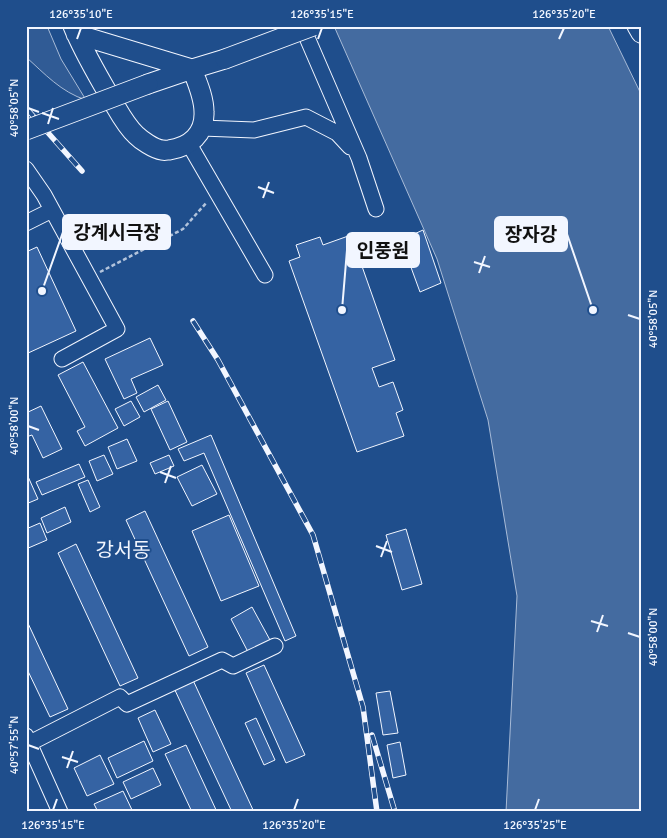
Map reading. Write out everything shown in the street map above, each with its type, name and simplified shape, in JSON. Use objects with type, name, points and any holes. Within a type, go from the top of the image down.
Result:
[{"type":"main road","points":[[26,130],[192,68],[225,59],[313,26]]},
{"type":"main road","points":[[637,26],[641,33]]},
{"type":"main road","points":[[74,30],[192,68]]},
{"type":"main road","points":[[74,30],[122,118],[134,134],[146,143],[162,150],[177,149],[189,144],[196,138],[202,128],[204,113],[202,97],[192,68]]},
{"type":"street","points":[[302,26],[359,158],[376,209]]},
{"type":"street","points":[[202,128],[254,130],[306,117],[338,133],[359,158]]},
{"type":"street","points":[[189,144],[265,275]]},
{"type":"street","points":[[26,169],[44,195],[117,329],[62,359]]},
{"type":"street","points":[[26,223],[52,210]]},
{"type":"street","points":[[60,812],[28,739],[120,697],[127,704],[222,660],[233,666],[275,646]]},
{"type":"path","points":[[89,278],[183,229],[217,192]]},
{"type":"shaded area","points":[[26,26],[47,26],[61,59],[86,100],[61,87],[26,57]]},
{"type":"shaded area","points":[[334,26],[608,26],[641,94],[641,812],[506,812],[517,596],[488,420],[437,259]]},
{"type":"building","points":[[423,230],[441,283],[420,292],[401,240]]},
{"type":"building","points":[[351,235],[395,360],[372,368],[379,387],[393,382],[403,410],[396,413],[404,436],[357,452],[289,261],[300,257],[296,245],[320,237],[323,245]]},
{"type":"building","points":[[37,247],[76,331],[26,354],[26,252]]},
{"type":"building","points":[[150,338],[163,365],[131,379],[137,393],[124,399],[105,359]]},
{"type":"building","points":[[83,362],[118,428],[85,446],[77,431],[85,427],[58,375]]},
{"type":"building","points":[[158,385],[166,400],[144,412],[136,397]]},
{"type":"building","points":[[131,401],[140,417],[124,426],[115,409]]},
{"type":"building","points":[[168,401],[187,442],[170,450],[151,409]]},
{"type":"building","points":[[41,406],[62,449],[43,458],[32,435],[26,437],[26,413]]},
{"type":"building","points":[[211,435],[296,636],[285,641],[204,453],[184,461],[178,449]]},
{"type":"building","points":[[127,439],[137,461],[117,469],[108,447]]},
{"type":"building","points":[[104,455],[113,474],[97,481],[89,461]]},
{"type":"building","points":[[169,455],[174,466],[155,474],[150,463]]},
{"type":"building","points":[[79,464],[85,477],[42,495],[36,482]]},
{"type":"building","points":[[202,465],[217,494],[192,506],[177,477]]},
{"type":"building","points":[[26,472],[38,499],[26,504]]},
{"type":"building","points":[[88,480],[100,507],[90,512],[78,484]]},
{"type":"building","points":[[65,507],[71,522],[47,533],[41,518]]},
{"type":"building","points":[[145,511],[208,647],[189,656],[126,520]]},
{"type":"building","points":[[229,515],[259,586],[221,601],[192,531]]},
{"type":"building","points":[[40,523],[47,540],[26,549],[26,529]]},
{"type":"building","points":[[406,529],[422,584],[402,590],[386,535]]},
{"type":"building","points":[[76,544],[138,678],[120,686],[58,553]]},
{"type":"building","points":[[252,607],[270,640],[248,652],[231,619]]},
{"type":"building","points":[[26,619],[68,709],[50,717],[26,667]]},
{"type":"building","points":[[264,665],[305,755],[286,763],[246,673]]},
{"type":"building","points":[[192,678],[254,812],[232,812],[173,686]]},
{"type":"building","points":[[390,691],[398,733],[383,735],[376,693]]},
{"type":"building","points":[[155,710],[171,744],[153,752],[138,718]]},
{"type":"building","points":[[256,718],[275,760],[264,765],[245,723]]},
{"type":"building","points":[[144,741],[153,761],[117,778],[108,758]]},
{"type":"building","points":[[400,742],[406,775],[393,778],[387,745]]},
{"type":"building","points":[[186,745],[217,812],[192,812],[165,754]]},
{"type":"building","points":[[100,755],[114,784],[87,796],[74,768]]},
{"type":"building","points":[[153,768],[161,785],[131,799],[123,782]]},
{"type":"building","points":[[123,791],[133,812],[98,812],[94,804]]},
{"type":"railway","points":[[26,108],[82,171]]},
{"type":"railway","points":[[193,321],[218,360],[313,535],[363,707],[377,812]]},
{"type":"railway","points":[[372,735],[395,812]]},
{"type":"place","name":"강계시극장","points":[[42,291]]},
{"type":"place","name":"인풍원","points":[[342,310]]},
{"type":"place","name":"장자강","points":[[593,310]]},
{"type":"district","name":"강서동","points":[[123,550]]}]
